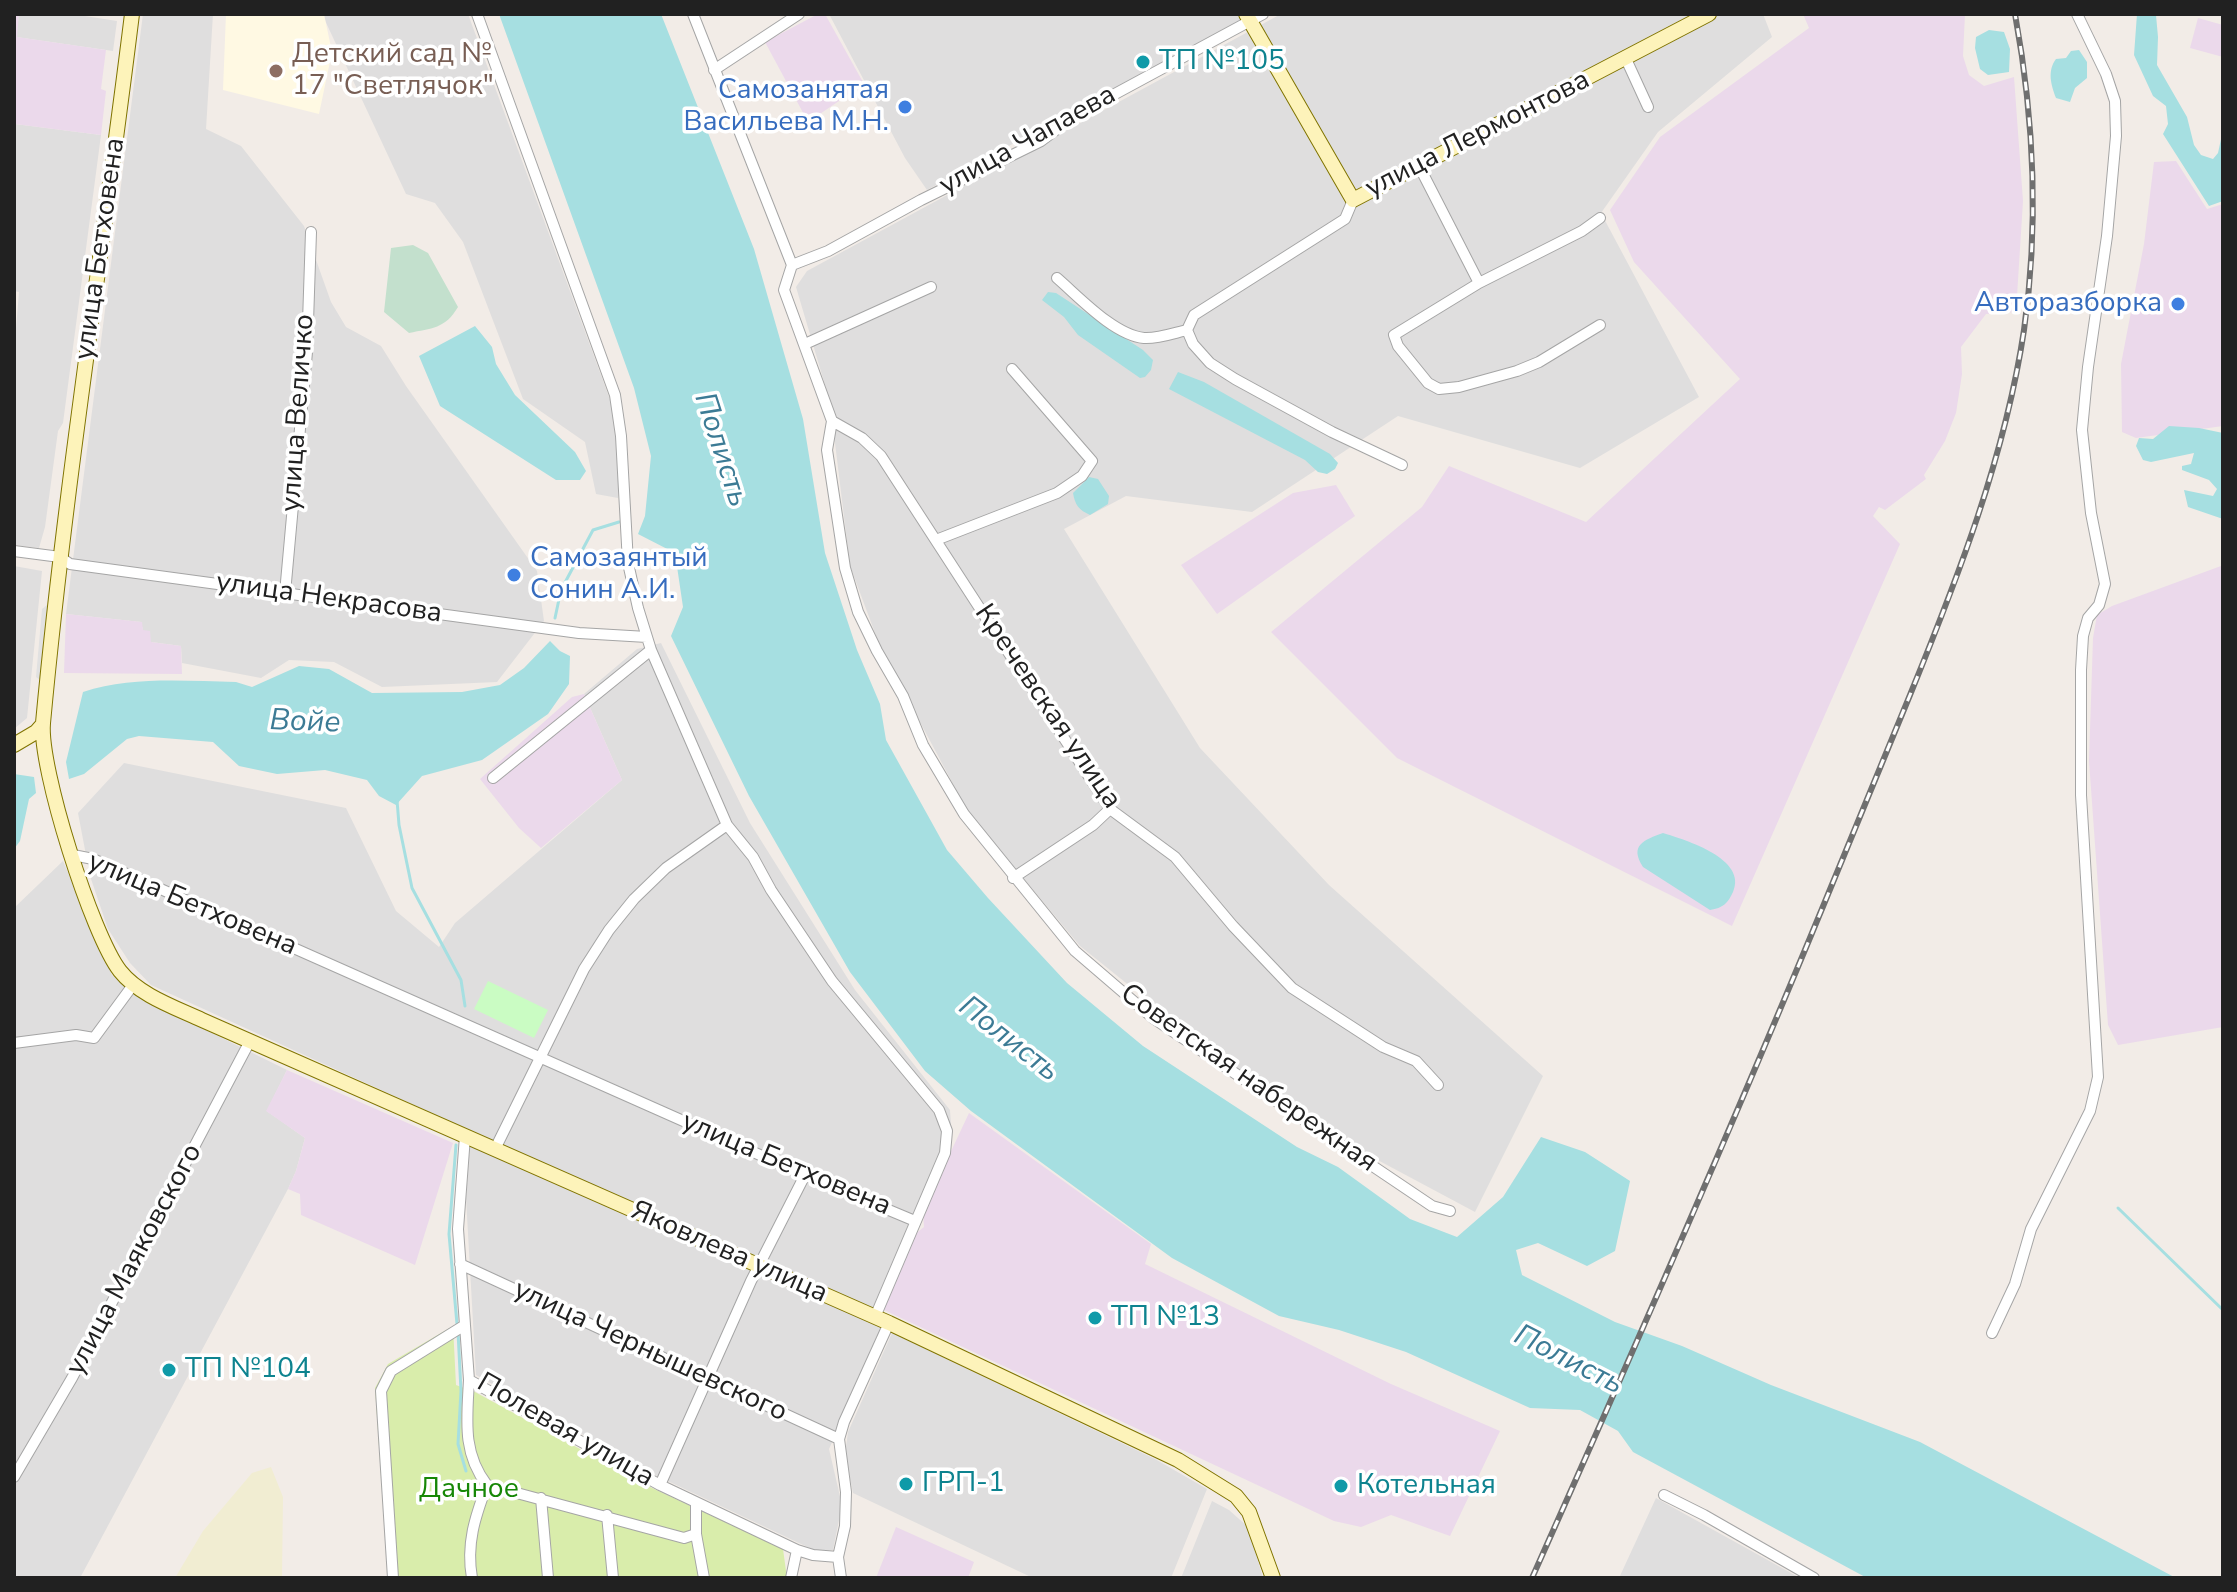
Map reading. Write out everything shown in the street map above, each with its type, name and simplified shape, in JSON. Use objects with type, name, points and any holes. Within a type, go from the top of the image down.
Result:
[{"type":"street","name":"улица Бетховена","points":[[132,14],[60,557],[43,724],[50,773],[73,855],[93,859],[915,1221]]},
{"type":"street","points":[[477,14],[615,395],[621,436],[628,563],[651,650],[727,825],[753,857],[771,890],[832,981],[939,1110],[947,1131],[945,1153],[915,1221],[839,1439],[846,1503],[838,1557],[841,1578]]},
{"type":"street","name":"Советская набережная","points":[[693,14],[792,265],[784,290],[832,421],[827,450],[845,568],[858,612],[903,696],[923,745],[964,814],[1075,951],[1153,1018],[1432,1206],[1450,1211]]},
{"type":"street","points":[[714,70],[799,14]]},
{"type":"street","name":"улица Лермонтова","points":[[1187,330],[1194,315],[1345,219],[1353,200],[1709,14]]},
{"type":"street","points":[[1992,1333],[2015,1284],[2031,1229],[2090,1111],[2098,1077],[2081,795],[2081,670],[2083,636],[2088,618],[2099,605],[2105,584],[2091,513],[2082,430],[2107,236],[2116,136],[2115,101],[2106,74],[2077,14]]},
{"type":"street","points":[[1253,16],[1353,200]]},
{"type":"street","name":"улица Чапаева","points":[[792,265],[828,251],[921,200],[1041,141],[1076,115],[1253,16]]},
{"type":"street","points":[[1626,59],[1648,107]]},
{"type":"street","points":[[1419,166],[1479,283]]},
{"type":"street","points":[[1600,218],[1582,231],[1479,283],[1394,335],[1398,346],[1428,383],[1439,389],[1459,387],[1517,371],[1539,362],[1600,325]]},
{"type":"street","name":"улица Величко","points":[[285,593],[307,352],[311,232]]},
{"type":"street","points":[[1057,278],[1103,317],[1130,334],[1145,338],[1187,330],[1193,344],[1210,363],[1235,379],[1332,432],[1402,465]]},
{"type":"street","points":[[805,344],[931,287]]},
{"type":"street","points":[[936,540],[1057,493],[1082,476],[1092,461],[1012,369]]},
{"type":"street","name":"Кречевская улица","points":[[832,421],[862,438],[881,456],[1110,809],[1175,857],[1233,926],[1292,988],[1383,1047],[1416,1061],[1438,1085]]},
{"type":"street","name":"улица Некрасова","points":[[14,551],[60,557],[70,564],[564,632],[647,637]]},
{"type":"street","points":[[493,778],[651,650]]},
{"type":"street","points":[[14,745],[43,724]]},
{"type":"street","points":[[1013,878],[1093,825],[1110,809]]},
{"type":"street","points":[[495,1149],[584,969],[609,930],[634,899],[666,868],[727,825]]},
{"type":"street","name":"Яковлева улица","points":[[73,855],[97,929],[120,971],[133,985],[202,1020],[882,1320],[1216,1481],[1236,1496],[1249,1512],[1273,1578]]},
{"type":"street","points":[[14,1043],[76,1035],[94,1038],[133,985]]},
{"type":"street","name":"улица Маяковского","points":[[14,1477],[72,1378],[250,1041]]},
{"type":"street","name":"Полевая улица","points":[[465,1136],[459,1203],[460,1264],[469,1380],[696,1503],[797,1550],[838,1557]]},
{"type":"street","points":[[660,1485],[759,1267],[805,1175]]},
{"type":"street","name":"улица Чернышевского","points":[[460,1264],[839,1439]]},
{"type":"street","points":[[393,1578],[381,1391],[391,1371],[465,1325]]},
{"type":"street","points":[[469,1380],[467,1438],[472,1462],[487,1485],[684,1538],[696,1534]]},
{"type":"street","points":[[472,1578],[468,1557],[470,1539],[487,1485]]},
{"type":"street","points":[[1664,1495],[1814,1578]]},
{"type":"street","points":[[541,1498],[548,1578]]},
{"type":"street","points":[[696,1503],[696,1534],[704,1578]]},
{"type":"street","points":[[607,1515],[613,1578]]},
{"type":"street","points":[[791,1578],[797,1550]]},
{"type":"shaded area","points":[[14,14],[19,14],[17,37],[106,50],[101,89],[106,91],[101,135],[15,124],[14,128]]},
{"type":"shaded area","points":[[19,14],[72,14],[117,21],[113,51],[16,37]]},
{"type":"shaded area","points":[[143,14],[213,14],[206,129],[241,146],[304,226],[331,302],[346,327],[381,346],[537,571],[544,621],[497,682],[382,687],[334,662],[289,660],[261,678],[182,663],[181,646],[151,642],[141,622],[66,614]]},
{"type":"shaded area","name":"Детский сад № 17 \"Светлячок\"","points":[[226,14],[324,14],[332,52],[319,114],[223,90]]},
{"type":"shaded area","points":[[322,14],[468,14],[619,424],[618,498],[596,494],[585,442],[523,399],[463,242],[435,203],[406,194]]},
{"type":"shaded area","points":[[818,14],[825,14],[864,84],[808,122],[765,42]]},
{"type":"shaded area","points":[[829,14],[1254,14],[927,190],[905,158]]},
{"type":"shaded area","points":[[1281,14],[1763,14],[1772,37],[1658,132],[1601,213],[1699,397],[1580,468],[1398,416],[1252,512],[1126,496],[1064,529],[1200,748],[1329,885],[1543,1076],[1475,1212],[1329,1134],[1196,1039],[1080,946],[968,812],[881,649],[850,566],[830,402],[796,287],[807,271]]},
{"type":"shaded area","points":[[1803,14],[1965,14],[1963,56],[1969,75],[1984,86],[2014,77],[2023,201],[2016,312],[1986,314],[1961,347],[1962,374],[1956,413],[1945,441],[1924,475],[1926,479],[1885,510],[1879,507],[1873,516],[1900,544],[1732,926],[1397,758],[1271,632],[1422,507],[1449,466],[1586,522],[1740,379],[1634,262],[1610,210],[1660,137],[1809,28]]},
{"type":"shaded area","points":[[2198,18],[2223,25],[2223,57],[2190,48]]},
{"type":"shaded area","points":[[15,124],[101,135],[63,423],[58,431],[45,527],[39,548],[14,545],[14,352],[19,292],[14,291]]},
{"type":"shaded area","name":"Авторазборка","points":[[2176,161],[2207,209],[2223,204],[2223,426],[2136,438],[2122,432],[2121,364],[2144,244],[2154,162]]},
{"type":"shaded area","points":[[1336,485],[1355,516],[1217,614],[1181,565],[1293,493]]},
{"type":"shaded area","points":[[14,566],[42,571],[27,718],[14,729]]},
{"type":"shaded area","points":[[2221,566],[2223,1027],[2118,1045],[2108,1025],[2089,761],[2093,638],[2097,615],[2112,606]]},
{"type":"shaded area","points":[[47,605],[41,681],[36,677],[42,609]]},
{"type":"shaded area","points":[[66,614],[142,622],[143,630],[150,631],[151,642],[181,646],[182,674],[64,673]]},
{"type":"shaded area","points":[[661,643],[750,823],[855,990],[950,1110],[952,1139],[880,1308],[881,1336],[829,1449],[842,1505],[833,1550],[818,1552],[655,1475],[476,1375],[466,1198],[471,1131],[151,985],[130,963],[108,929],[90,876],[78,813],[124,763],[346,808],[396,911],[439,947],[455,923],[622,780],[584,694],[637,649]]},
{"type":"shaded area","points":[[584,694],[622,780],[541,848],[519,828],[480,779],[572,697]]},
{"type":"shaded area","points":[[63,861],[112,975],[139,997],[287,1070],[267,1111],[305,1138],[288,1189],[80,1578],[14,1578],[14,908]]},
{"type":"shaded area","points":[[287,1070],[453,1143],[415,1265],[301,1215],[300,1194],[288,1189],[305,1138],[266,1111]]},
{"type":"shaded area","points":[[969,1113],[1151,1244],[1145,1264],[1391,1384],[1500,1431],[1450,1536],[1391,1515],[1361,1527],[1334,1521],[884,1310],[914,1235],[924,1227],[923,1211]]},
{"type":"shaded area","points":[[892,1333],[1155,1459],[1207,1489],[1171,1578],[1033,1578],[853,1493],[845,1454],[848,1432]]},
{"type":"shaded area","points":[[271,1467],[283,1497],[282,1578],[175,1578],[203,1531],[252,1473]]},
{"type":"shaded area","points":[[1656,1498],[1800,1578],[1619,1578]]},
{"type":"shaded area","points":[[1212,1501],[1229,1510],[1248,1527],[1263,1578],[1181,1578]]},
{"type":"shaded area","points":[[896,1527],[974,1562],[968,1578],[876,1578]]},
{"type":"green space","points":[[413,245],[428,253],[458,307],[443,324],[409,333],[384,312],[391,248]]},
{"type":"green space","points":[[488,981],[548,1010],[534,1038],[474,1009]]},
{"type":"green space","name":"Дачное","points":[[453,1326],[456,1385],[475,1392],[650,1487],[783,1549],[787,1578],[388,1578],[375,1388],[388,1364]]},
{"type":"water","name":"Полисть","points":[[499,14],[661,14],[754,249],[803,419],[825,553],[857,650],[880,704],[886,740],[947,850],[1067,983],[1143,1046],[1297,1147],[1338,1167],[1410,1219],[1457,1237],[1503,1197],[1541,1137],[1585,1152],[1630,1181],[1615,1251],[1587,1266],[1538,1243],[1516,1250],[1522,1275],[1615,1322],[1920,1442],[2176,1578],[1867,1578],[1633,1452],[1618,1431],[1580,1410],[1530,1408],[1406,1352],[1339,1330],[1279,1316],[1172,1258],[971,1111],[925,1071],[850,972],[749,796],[671,636],[683,607],[675,553],[638,534],[645,516],[651,456],[634,388]]},
{"type":"water","points":[[2137,14],[2156,15],[2157,65],[2187,117],[2194,145],[2201,155],[2213,159],[2218,153],[2223,130],[2223,201],[2209,206],[2163,134],[2168,124],[2166,106],[2153,96],[2134,55]]},
{"type":"water","points":[[1989,30],[2004,32],[2010,49],[2009,72],[1988,75],[1980,69],[1976,37]]},
{"type":"water","points":[[2079,50],[2087,62],[2087,78],[2075,88],[2070,102],[2056,98],[2051,78],[2053,64],[2056,59],[2066,58],[2071,51]]},
{"type":"water","points":[[1048,292],[1056,293],[1143,350],[1153,360],[1151,370],[1140,378],[1078,335],[1064,317],[1042,300]]},
{"type":"water","points":[[475,326],[492,347],[496,364],[515,395],[575,452],[586,471],[580,480],[556,480],[440,406],[419,356]]},
{"type":"water","points":[[1178,372],[1204,382],[1330,454],[1338,463],[1335,469],[1327,474],[1318,472],[1305,460],[1169,389]]},
{"type":"water","points":[[2169,426],[2223,433],[2223,519],[2188,507],[2184,490],[2213,496],[2217,489],[2209,480],[2182,470],[2182,466],[2191,464],[2194,453],[2151,462],[2143,460],[2136,446],[2139,438],[2153,439]]},
{"type":"water","points":[[1089,477],[1098,479],[1109,496],[1108,504],[1090,515],[1078,507],[1073,493]]},
{"type":"water","points":[[550,641],[570,656],[569,684],[548,714],[482,760],[422,776],[396,805],[379,796],[367,780],[325,770],[277,774],[239,766],[213,742],[139,736],[127,739],[84,774],[69,779],[66,762],[83,692],[120,684],[158,681],[236,682],[252,687],[299,666],[329,669],[372,693],[462,692],[500,685],[524,668]]},
{"type":"water","points":[[14,774],[34,777],[36,793],[29,799],[20,841],[14,849]]},
{"type":"water","points":[[1663,833],[1699,846],[1724,861],[1732,870],[1735,880],[1733,892],[1724,904],[1710,910],[1643,867],[1638,848],[1645,841]]},
{"type":"waterway","name":"Войе","points":[[555,618],[561,590],[593,530],[619,522]]},
{"type":"waterway","points":[[397,800],[412,888],[461,980],[465,1006]]},
{"type":"waterway","points":[[456,1145],[449,1234],[457,1324]]},
{"type":"waterway","points":[[2118,1208],[2223,1310]]},
{"type":"waterway","points":[[458,1332],[461,1391],[458,1444],[466,1471]]},
{"type":"railway","points":[[1532,1578],[1789,989],[1928,651],[1978,516],[2016,377],[2032,251],[2030,132],[2015,14]]},
{"type":"place","name":"ТП №105","points":[[1143,62]]},
{"type":"place","name":"Детский сад № 17 \"Светлячок\"","points":[[276,71]]},
{"type":"place","name":"Самозанятая Васильева М.Н.","points":[[905,107]]},
{"type":"place","name":"Авторазборка","points":[[2178,304]]},
{"type":"place","name":"Самозаянтый Сонин А.И.","points":[[514,575]]},
{"type":"place","name":"ТП №13","points":[[1095,1318]]},
{"type":"place","name":"ТП №104","points":[[169,1370]]},
{"type":"place","name":"ГРП-1","points":[[906,1484]]},
{"type":"place","name":"Котельная","points":[[1341,1486]]}]
